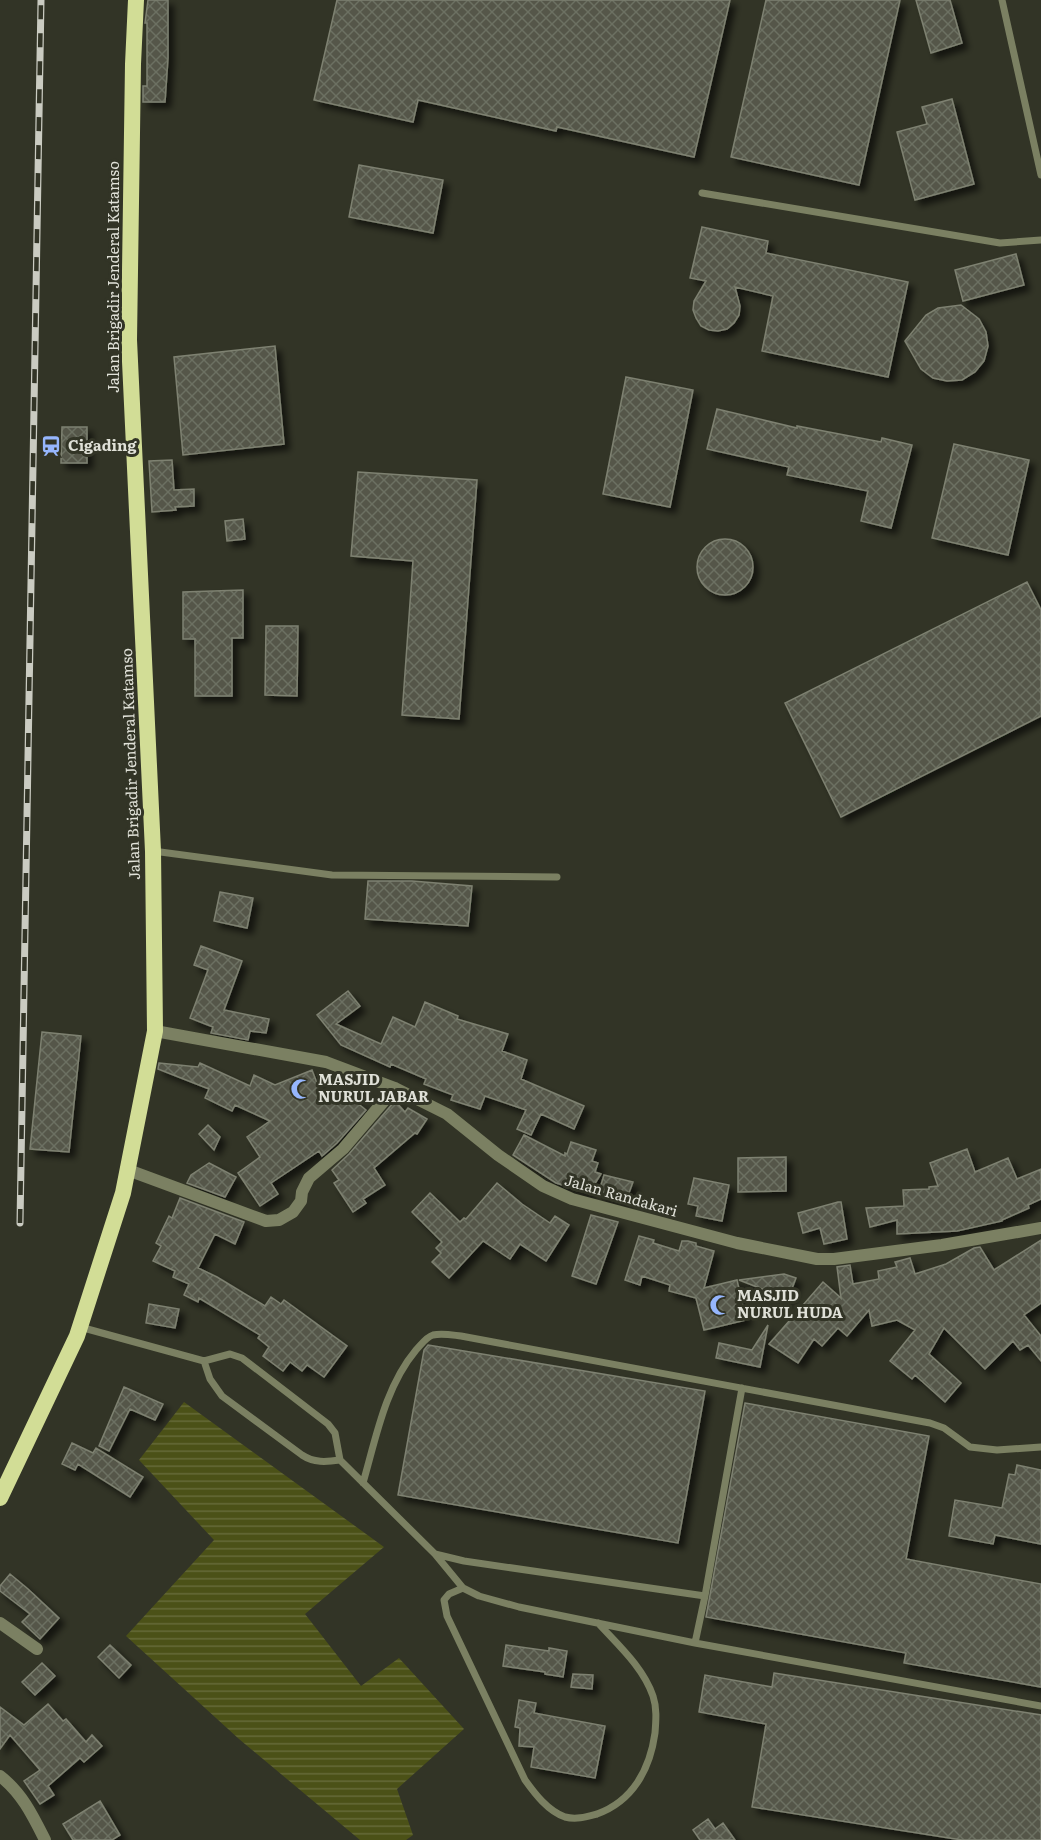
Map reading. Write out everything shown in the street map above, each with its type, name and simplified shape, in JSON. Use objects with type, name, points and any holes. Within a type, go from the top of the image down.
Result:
[{"type":"highway","name":"Jalan Brigadir Jenderal Katamso","points":[[0,1498],[80,1327],[123,1193],[155,1031],[153,850],[129,340],[136,0]]},
{"type":"street","name":"Jalan Randakari","points":[[155,1031],[326,1062],[395,1088],[447,1114],[498,1155],[555,1193],[736,1243],[817,1259],[834,1259],[942,1245],[1041,1228]]},
{"type":"street","points":[[128,1170],[266,1221],[279,1220],[293,1212],[301,1201],[302,1192],[309,1178],[343,1149],[395,1088]]},
{"type":"street","points":[[0,1623],[38,1649]]},
{"type":"street","points":[[0,1776],[9,1783],[23,1801],[45,1840]]},
{"type":"lane","points":[[1002,0],[1041,175]]},
{"type":"lane","points":[[702,194],[1000,243],[1041,240]]},
{"type":"lane","points":[[153,850],[332,875],[557,877]]},
{"type":"lane","points":[[80,1327],[204,1361],[230,1354],[242,1358],[328,1424],[335,1433],[340,1460],[435,1554],[463,1588],[479,1596],[519,1607],[695,1643],[1041,1706]]},
{"type":"lane","points":[[363,1483],[383,1411],[392,1388],[412,1354],[432,1335],[461,1336],[930,1423],[944,1428],[970,1447],[997,1450],[1041,1447]]},
{"type":"lane","points":[[204,1361],[210,1379],[222,1395],[302,1455],[322,1462],[340,1460]]},
{"type":"lane","points":[[695,1643],[742,1388]]},
{"type":"lane","points":[[435,1554],[464,1561],[705,1596]]},
{"type":"lane","points":[[463,1588],[449,1594],[444,1600],[447,1616],[525,1780],[542,1801],[566,1817],[583,1819],[611,1809],[634,1787],[648,1766],[651,1754],[657,1715],[649,1685],[623,1650],[598,1623]]},
{"type":"shaded area","points":[[184,1402],[384,1547],[305,1614],[361,1686],[399,1658],[464,1729],[397,1789],[413,1835],[406,1840],[360,1840],[239,1739],[126,1636],[214,1540],[139,1460]]},
{"type":"building","points":[[148,0],[168,0],[165,102],[143,102],[143,86],[147,86],[147,23],[145,23]]},
{"type":"building","points":[[337,0],[730,0],[694,157],[557,127],[556,131],[418,100],[413,122],[314,100]]},
{"type":"building","points":[[766,0],[900,0],[859,185],[731,157]]},
{"type":"building","points":[[916,0],[950,0],[962,43],[931,53]]},
{"type":"building","points":[[952,99],[974,184],[915,200],[897,132],[927,124],[922,107]]},
{"type":"building","points":[[359,165],[443,180],[433,233],[349,217]]},
{"type":"building","points":[[702,227],[768,241],[766,253],[908,282],[888,377],[762,351],[773,296],[735,287],[740,306],[739,315],[734,323],[727,329],[718,331],[701,326],[693,310],[694,301],[706,281],[690,278]]},
{"type":"building","points":[[1016,254],[1024,285],[963,301],[955,270]]},
{"type":"building","points":[[961,305],[979,319],[986,332],[988,346],[984,361],[975,372],[962,380],[947,381],[933,378],[921,369],[905,341],[926,315],[938,308]]},
{"type":"building","points":[[275,346],[284,444],[183,455],[174,357]]},
{"type":"building","points":[[626,377],[693,390],[670,507],[603,494]]},
{"type":"building","points":[[717,409],[797,428],[797,426],[881,442],[882,438],[912,445],[891,528],[861,521],[868,491],[787,475],[789,467],[707,449]]},
{"type":"building","points":[[62,427],[87,427],[87,463],[61,463]]},
{"type":"building","points":[[954,444],[1029,460],[1008,555],[932,538]]},
{"type":"building","points":[[172,460],[174,490],[194,489],[194,506],[152,512],[149,461]]},
{"type":"building","points":[[358,472],[477,480],[459,719],[402,715],[413,561],[351,556]]},
{"type":"building","points":[[243,519],[245,539],[227,541],[225,521]]},
{"type":"building","points":[[725,539],[736,541],[745,547],[751,556],[753,567],[751,578],[745,587],[736,593],[725,595],[714,593],[705,587],[699,578],[697,567],[699,556],[705,547],[714,541]]},
{"type":"building","points":[[1027,582],[1041,610],[1041,716],[841,817],[785,703]]},
{"type":"building","points":[[243,590],[243,638],[232,638],[232,696],[195,696],[195,639],[183,639],[183,592]]},
{"type":"building","points":[[266,626],[298,626],[297,696],[265,695]]},
{"type":"building","points":[[368,881],[412,881],[472,886],[468,926],[365,919]]},
{"type":"building","points":[[220,892],[253,898],[247,928],[214,921]]},
{"type":"building","points":[[201,946],[242,961],[224,1010],[269,1019],[266,1033],[250,1031],[248,1040],[211,1033],[213,1027],[190,1018],[208,970],[194,965]]},
{"type":"building","points":[[348,991],[360,1006],[336,1024],[381,1044],[393,1017],[415,1027],[425,1002],[458,1016],[457,1019],[508,1034],[502,1051],[527,1060],[521,1079],[584,1106],[574,1129],[541,1114],[531,1135],[517,1129],[526,1110],[485,1096],[480,1109],[451,1100],[453,1095],[424,1084],[426,1079],[391,1064],[390,1067],[341,1045],[317,1015]]},
{"type":"building","points":[[42,1032],[81,1036],[69,1152],[30,1149]]},
{"type":"building","points":[[159,1063],[198,1067],[200,1063],[250,1086],[254,1075],[275,1085],[312,1070],[323,1099],[335,1085],[366,1110],[337,1143],[322,1156],[319,1151],[271,1183],[278,1194],[260,1206],[238,1173],[260,1157],[247,1137],[270,1121],[235,1105],[232,1111],[205,1098],[209,1089],[158,1069]]},
{"type":"building","points":[[395,1101],[405,1112],[408,1108],[427,1119],[417,1134],[415,1133],[374,1168],[385,1185],[363,1199],[366,1203],[353,1212],[334,1183],[339,1180],[332,1170]]},
{"type":"building","points":[[208,1125],[220,1137],[214,1150],[199,1134]]},
{"type":"building","points":[[524,1135],[565,1156],[571,1142],[596,1150],[592,1161],[598,1163],[595,1172],[601,1174],[589,1193],[556,1183],[513,1155]]},
{"type":"building","points":[[967,1149],[975,1172],[1008,1158],[1017,1179],[1041,1169],[1041,1199],[1028,1205],[1029,1208],[1002,1221],[957,1231],[897,1234],[897,1220],[870,1227],[866,1208],[904,1206],[903,1190],[929,1189],[929,1187],[938,1186],[930,1163]]},
{"type":"building","points":[[786,1157],[786,1191],[738,1192],[738,1158]]},
{"type":"building","points":[[209,1163],[236,1177],[225,1197],[187,1183],[191,1175]]},
{"type":"building","points":[[604,1175],[633,1182],[626,1201],[598,1195]]},
{"type":"building","points":[[694,1178],[729,1185],[722,1221],[696,1216],[698,1206],[688,1204]]},
{"type":"building","points":[[497,1183],[550,1223],[555,1216],[569,1225],[546,1261],[520,1244],[510,1259],[483,1241],[449,1278],[432,1262],[441,1253],[436,1248],[442,1242],[412,1212],[430,1193],[460,1222],[466,1219]]},
{"type":"building","points":[[180,1198],[244,1222],[235,1244],[215,1234],[198,1268],[265,1306],[271,1297],[281,1304],[284,1300],[347,1346],[324,1377],[307,1365],[302,1371],[290,1362],[283,1371],[263,1356],[269,1347],[258,1338],[260,1335],[199,1298],[198,1302],[184,1295],[189,1284],[173,1277],[175,1271],[153,1261],[161,1246],[156,1243],[169,1216],[172,1218]]},
{"type":"building","points":[[841,1202],[847,1239],[824,1244],[820,1228],[803,1233],[798,1213]]},
{"type":"building","points":[[591,1215],[618,1222],[596,1284],[572,1276]]},
{"type":"building","points":[[639,1236],[679,1251],[682,1241],[688,1241],[714,1251],[704,1288],[737,1280],[746,1320],[704,1330],[696,1298],[669,1291],[670,1285],[642,1276],[640,1285],[625,1280]]},
{"type":"building","points":[[1041,1240],[1041,1303],[1024,1315],[1041,1336],[1041,1361],[1028,1345],[1020,1350],[1013,1341],[985,1369],[944,1328],[929,1354],[961,1383],[945,1402],[915,1375],[912,1379],[890,1361],[915,1330],[897,1320],[872,1326],[869,1310],[847,1336],[838,1328],[822,1346],[814,1339],[798,1363],[769,1344],[823,1282],[841,1298],[837,1267],[850,1265],[853,1284],[879,1279],[878,1271],[897,1267],[895,1262],[910,1258],[915,1274],[946,1264],[980,1247],[994,1270]]},
{"type":"building","points":[[784,1274],[796,1278],[788,1299],[739,1280]]},
{"type":"building","points":[[149,1304],[179,1309],[175,1328],[146,1323]]},
{"type":"building","points":[[768,1325],[760,1367],[716,1358],[719,1343],[752,1350]]},
{"type":"building","points":[[428,1345],[705,1391],[678,1543],[398,1495],[424,1350]]},
{"type":"building","points":[[124,1387],[163,1404],[155,1420],[130,1409],[109,1451],[99,1446]]},
{"type":"building","points":[[745,1403],[929,1436],[906,1559],[1041,1584],[1041,1687],[904,1663],[906,1653],[706,1617]]},
{"type":"building","points":[[72,1443],[93,1453],[96,1448],[143,1477],[130,1497],[78,1464],[75,1470],[62,1464]]},
{"type":"building","points":[[1017,1465],[1041,1470],[1041,1544],[995,1535],[993,1544],[949,1536],[955,1500],[1002,1508],[1009,1474],[1015,1475]]},
{"type":"building","points":[[10,1574],[59,1618],[40,1639],[22,1622],[30,1614],[0,1591],[0,1586]]},
{"type":"building","points":[[110,1645],[131,1665],[119,1678],[98,1657]]},
{"type":"building","points":[[506,1645],[567,1651],[563,1677],[503,1666]]},
{"type":"building","points":[[42,1663],[55,1676],[35,1695],[22,1682]]},
{"type":"building","points":[[774,1673],[1041,1715],[1041,1840],[962,1840],[752,1807],[766,1724],[699,1712],[705,1675],[772,1687]]},
{"type":"building","points":[[573,1674],[593,1675],[592,1689],[571,1687]]},
{"type":"building","points":[[519,1700],[536,1703],[534,1713],[605,1726],[595,1778],[531,1767],[534,1747],[519,1746],[520,1728],[515,1727]]},
{"type":"building","points":[[48,1704],[63,1721],[66,1719],[86,1742],[92,1735],[102,1746],[84,1762],[80,1758],[48,1786],[54,1795],[40,1804],[24,1781],[40,1770],[10,1735],[0,1749],[0,1707],[24,1725]]},
{"type":"building","points":[[100,1801],[120,1835],[112,1840],[73,1840],[63,1824]]},
{"type":"building","points":[[708,1819],[715,1829],[723,1823],[735,1840],[700,1840],[693,1830]]},
{"type":"railway","points":[[20,1223],[41,0]]},
{"type":"place","name":"Cigading","points":[[51,446]]},
{"type":"place","name":"MASJID NURUL JABAR","points":[[301,1089]]},
{"type":"place","name":"MASJID NURUL HUDA","points":[[720,1305]]}]
